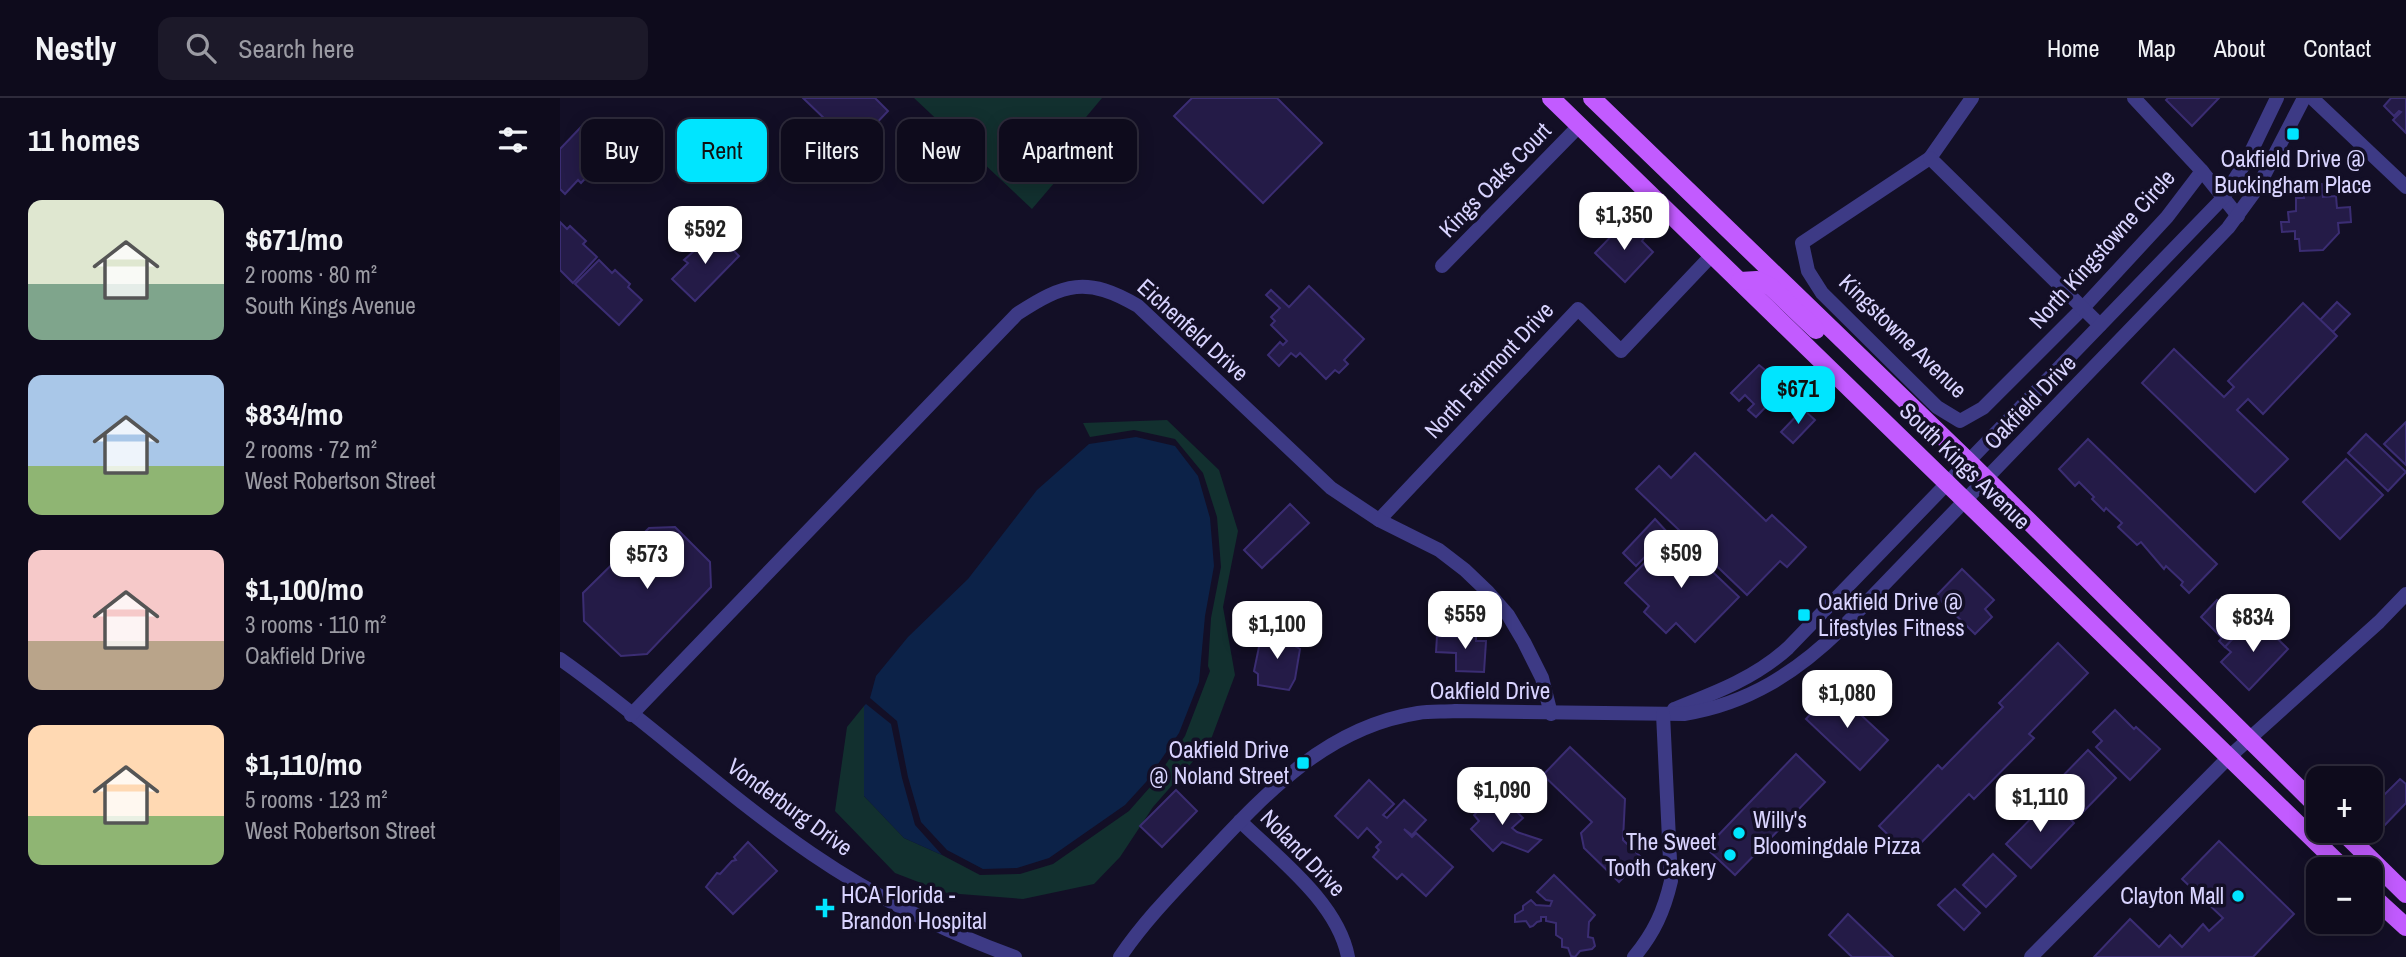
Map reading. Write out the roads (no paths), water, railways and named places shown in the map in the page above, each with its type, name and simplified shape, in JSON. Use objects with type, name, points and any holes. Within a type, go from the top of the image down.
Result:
[{"type":"main road","name":"South Kings Avenue","points":[[1551,98],[2332,857]]},
{"type":"main road","name":"South Kings Avenue","points":[[1592,98],[1968,461],[2306,795]]},
{"type":"main road","points":[[1740,281],[1757,280],[1771,287],[1813,327],[1894,390]]},
{"type":"main road","points":[[2354,843],[2406,894]]},
{"type":"main road","points":[[2383,906],[2406,927]]},
{"type":"street","points":[[1972,98],[1930,158],[2100,325]]},
{"type":"street","name":"North Kingstowne Circle","points":[[1960,421],[1983,408],[2082,309],[2167,217],[2202,171],[2134,98]]},
{"type":"street","name":"Oakfield Drive","points":[[1663,714],[1747,678],[1775,660],[2223,198],[2248,158],[2277,98]]},
{"type":"street","name":"Oakfield Drive","points":[[1120,957],[1150,916],[1240,821],[1304,761],[1330,745],[1373,725],[1430,712],[1693,712],[1727,704],[1772,684],[1799,667],[1842,628],[1966,501],[2238,216],[2259,187],[2304,98]]},
{"type":"street","points":[[2312,98],[2406,187]]},
{"type":"street","name":"Kings Oaks Court","points":[[1442,265],[1579,126]]},
{"type":"street","name":"Kingstowne Avenue","points":[[1930,158],[1802,243],[1808,271],[1822,293],[1937,407],[1960,421]]},
{"type":"street","points":[[2202,171],[2238,216]]},
{"type":"street","name":"North Fairmont Drive","points":[[1379,520],[1578,309],[1621,351],[1712,255]]},
{"type":"street","name":"Eichenfeld Drive","points":[[631,715],[1017,314],[1047,294],[1081,286],[1112,291],[1138,306],[1331,488],[1379,520],[1438,550],[1465,569],[1508,615],[1542,678],[1551,714]]},
{"type":"street","points":[[2031,957],[2229,757],[2379,622],[2406,594]]},
{"type":"street","name":"Vonderburg Drive","points":[[560,659],[758,815],[837,870],[911,913],[1015,957]]},
{"type":"street","points":[[1634,957],[1657,928],[1671,881],[1663,714]]},
{"type":"street","name":"Noland Drive","points":[[1240,821],[1322,901],[1341,932],[1348,957]]},
{"type":"water","points":[[1136,437],[1175,446],[1198,476],[1210,518],[1214,566],[1205,616],[1199,682],[1179,733],[1146,782],[1125,805],[1049,858],[1017,868],[983,869],[947,850],[921,822],[908,777],[897,721],[870,698],[876,676],[908,637],[968,579],[1037,490],[1089,444]]},
{"type":"water","points":[[866,704],[891,724],[915,825],[942,855],[904,838],[864,796]]},
{"type":"place","name":"Oakfield Drive @ Buckingham Place","points":[[2293,134]]},
{"type":"place","name":"Oakfield Drive @ Lifestyles Fitness","points":[[1804,615]]},
{"type":"place","name":"Oakfield Drive @ Noland Street","points":[[1303,763]]},
{"type":"place","name":"Willy's Bloomingdale Pizza","points":[[1739,833]]},
{"type":"place","name":"The Sweet Tooth Cakery","points":[[1730,855]]},
{"type":"place","name":"Clayton Mall","points":[[2238,896]]},
{"type":"place","name":"HCA Florida - Brandon Hospital","points":[[825,908]]}]
